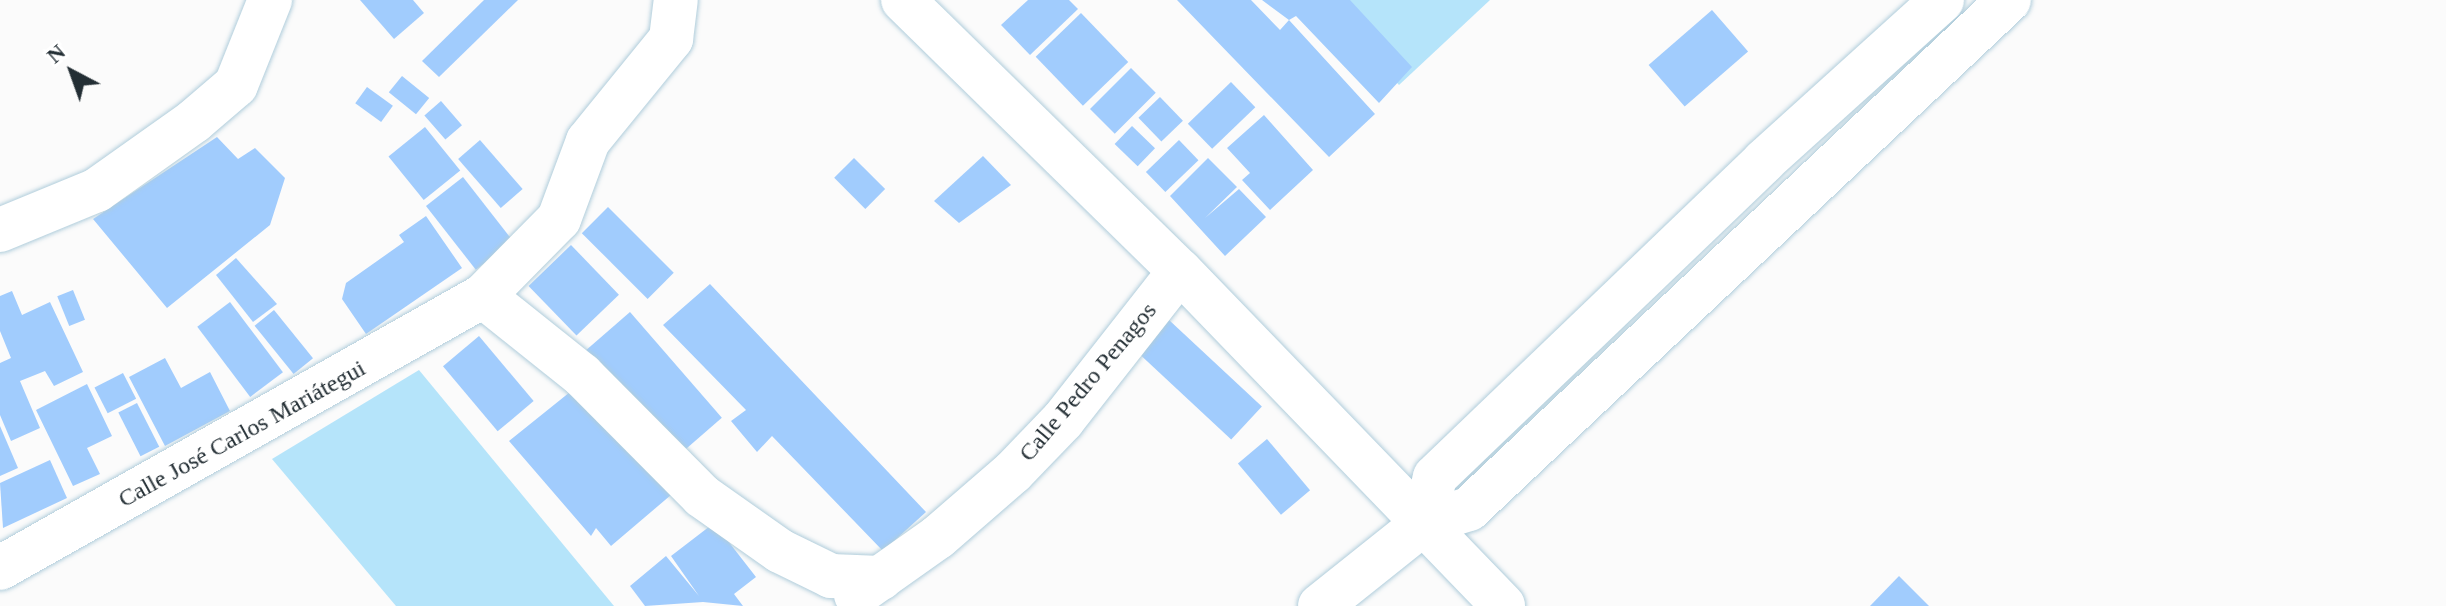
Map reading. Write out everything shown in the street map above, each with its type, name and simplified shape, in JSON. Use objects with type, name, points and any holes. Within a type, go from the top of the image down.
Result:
[{"type":"street","points":[[0,230],[97,190],[194,121],[236,85],[270,0]]},
{"type":"street","name":"Calle José Carlos Mariátegui","points":[[0,568],[483,296],[559,219],[588,141],[671,39],[676,0]]},
{"type":"street","points":[[903,0],[1180,271],[1503,606]]},
{"type":"street","points":[[1424,523],[1435,477],[1764,161],[1942,0]]},
{"type":"street","points":[[1320,606],[1424,523],[1469,509],[2009,0]]},
{"type":"street","name":"Calle Pedro Penagos","points":[[839,606],[881,578],[1013,472],[1063,420],[1180,271]]},
{"type":"street","points":[[483,296],[582,375],[702,496],[728,515],[780,551],[831,576],[881,578]]},
{"type":"shaded area","points":[[1319,0],[1490,0],[1399,85]]},
{"type":"shaded area","points":[[419,370],[614,606],[396,606],[272,459]]},
{"type":"building","points":[[360,0],[413,0],[424,13],[394,39]]},
{"type":"building","points":[[484,0],[518,0],[439,77],[422,61]]},
{"type":"building","points":[[1028,0],[1069,0],[1078,9],[1030,55],[1001,25]]},
{"type":"building","points":[[1177,0],[1251,0],[1280,30],[1289,20],[1375,114],[1329,157]]},
{"type":"building","points":[[1262,0],[1350,0],[1412,67],[1379,103],[1296,16],[1289,20]]},
{"type":"building","points":[[1712,10],[1748,52],[1685,107],[1649,65]]},
{"type":"building","points":[[1081,13],[1128,62],[1083,106],[1036,57]]},
{"type":"building","points":[[1131,68],[1156,93],[1115,134],[1090,109]]},
{"type":"building","points":[[402,76],[429,98],[416,114],[389,92]]},
{"type":"building","points":[[1231,82],[1255,107],[1212,149],[1188,124]]},
{"type":"building","points":[[367,87],[393,106],[381,122],[355,103]]},
{"type":"building","points":[[1160,97],[1183,121],[1161,142],[1138,118]]},
{"type":"building","points":[[441,101],[462,125],[445,140],[424,115]]},
{"type":"building","points":[[1264,115],[1313,170],[1270,210],[1242,180],[1250,173],[1227,148]]},
{"type":"building","points":[[1132,126],[1155,148],[1138,166],[1115,144]]},
{"type":"building","points":[[425,127],[460,171],[424,200],[388,157]]},
{"type":"building","points":[[217,137],[238,159],[255,148],[285,178],[270,225],[167,308],[93,219]]},
{"type":"building","points":[[480,140],[523,189],[501,208],[458,159]]},
{"type":"building","points":[[1179,140],[1198,160],[1165,192],[1146,172]]},
{"type":"building","points":[[983,156],[1011,185],[959,223],[934,201]]},
{"type":"building","points":[[854,158],[885,189],[865,209],[834,178]]},
{"type":"building","points":[[1208,158],[1237,187],[1205,218],[1239,189],[1266,217],[1225,256],[1170,196]]},
{"type":"building","points":[[463,177],[513,241],[476,270],[426,206]]},
{"type":"building","points":[[608,207],[674,273],[648,299],[582,233]]},
{"type":"building","points":[[426,216],[462,268],[366,334],[342,299],[346,283],[404,242],[399,235]]},
{"type":"building","points":[[571,245],[619,295],[576,336],[529,286]]},
{"type":"building","points":[[236,258],[277,304],[253,322],[216,275]]},
{"type":"building","points":[[710,284],[926,512],[883,551],[772,436],[757,452],[731,421],[746,410],[663,325]]},
{"type":"building","points":[[73,290],[85,320],[69,326],[57,296]]},
{"type":"building","points":[[12,291],[22,315],[50,302],[83,372],[54,386],[45,371],[20,381],[40,428],[11,441],[0,415],[0,363],[11,358],[0,331],[0,296]]},
{"type":"building","points":[[230,302],[283,372],[250,397],[197,327]]},
{"type":"building","points":[[274,310],[313,358],[294,374],[255,326]]},
{"type":"building","points":[[630,312],[722,418],[676,458],[584,352]]},
{"type":"building","points":[[1169,320],[1262,407],[1231,440],[1138,353]]},
{"type":"building","points":[[479,336],[534,401],[498,431],[443,366]]},
{"type":"building","points":[[165,358],[181,388],[210,372],[230,411],[165,446],[129,377]]},
{"type":"building","points":[[123,373],[136,399],[108,413],[94,388]]},
{"type":"building","points":[[87,384],[112,436],[87,448],[100,474],[73,486],[36,410]]},
{"type":"building","points":[[580,384],[678,489],[611,546],[596,528],[591,536],[509,441]]},
{"type":"building","points":[[137,403],[159,447],[141,456],[118,413]]},
{"type":"building","points":[[0,426],[18,468],[0,476]]},
{"type":"building","points":[[1267,439],[1310,490],[1281,515],[1238,463]]},
{"type":"building","points":[[50,460],[67,498],[3,528],[0,483]]},
{"type":"building","points":[[714,523],[756,577],[734,594],[743,606],[703,602],[645,606],[630,586],[666,556],[699,596],[671,556]]},
{"type":"building","points":[[1899,576],[1929,606],[1870,606]]}]
